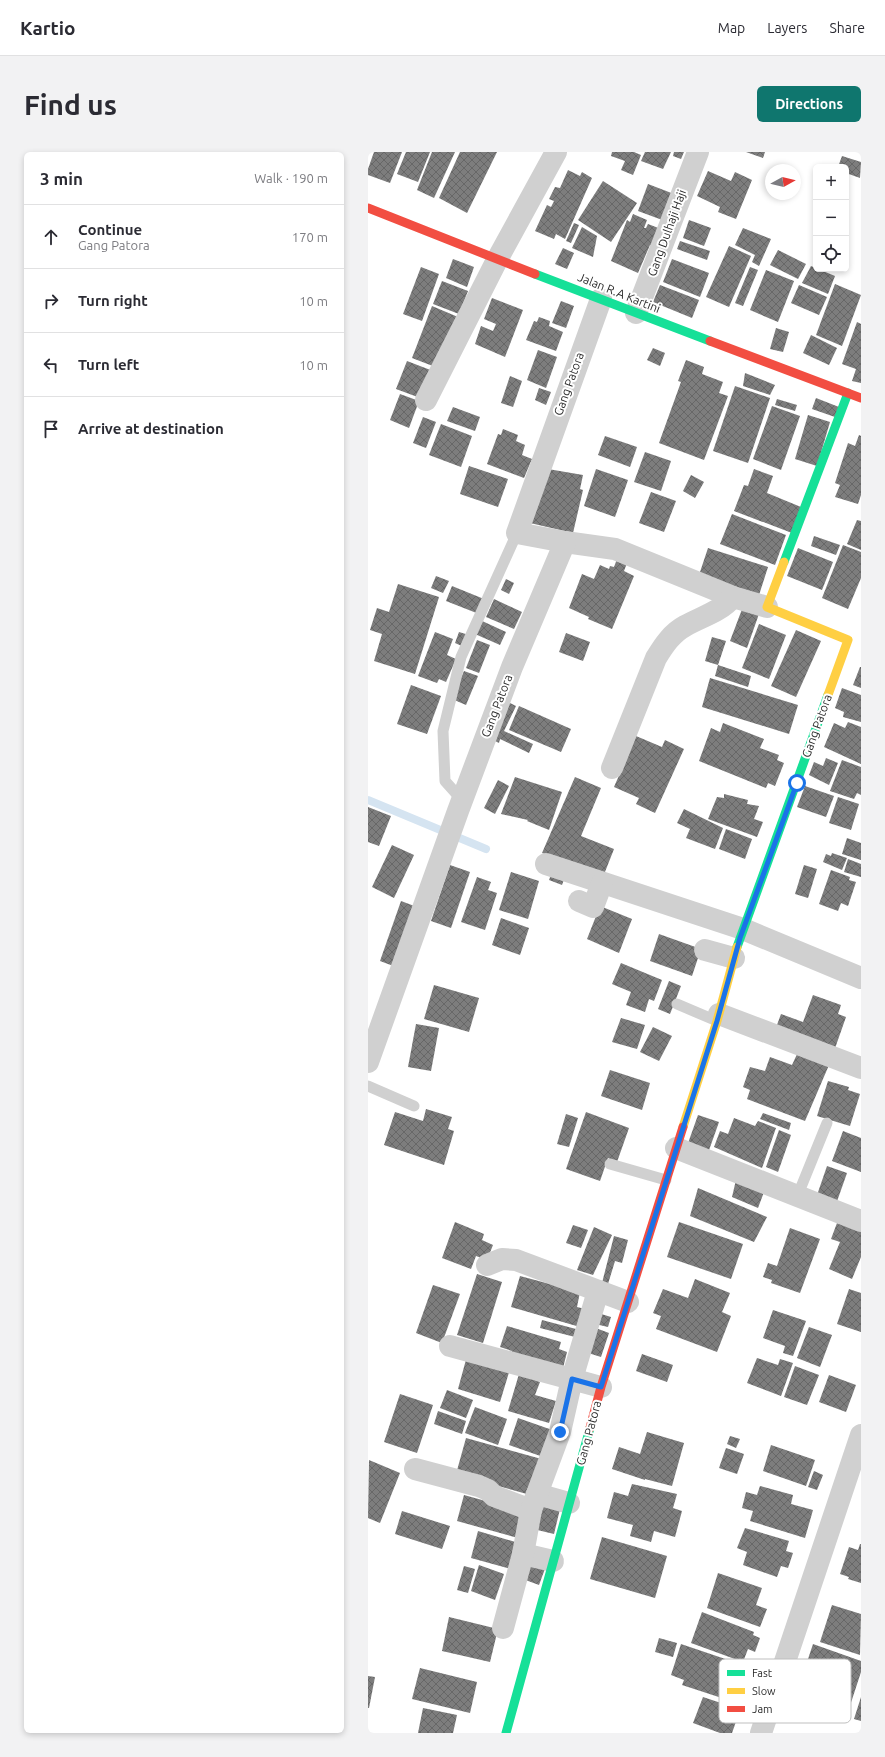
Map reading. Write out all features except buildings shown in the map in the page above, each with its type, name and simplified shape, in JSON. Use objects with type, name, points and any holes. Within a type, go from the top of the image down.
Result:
[{"type":"street","points":[[426,400],[498,258],[556,152]]},
{"type":"street","name":"Gang Dulhaji Haji","points":[[636,313],[698,152]]},
{"type":"street","name":"Jalan R.A Kartini","points":[[368,208],[636,313],[861,398]]},
{"type":"street","name":"Gang Patora","points":[[517,533],[601,299]]},
{"type":"street","points":[[517,533],[615,549],[733,596],[767,607],[848,393]]},
{"type":"street","name":"Gang Patora","points":[[368,1062],[462,800],[512,667],[565,542]]},
{"type":"street","points":[[612,768],[656,658],[666,642],[685,626],[714,613],[726,605],[733,596]]},
{"type":"street","name":"Gang Patora","points":[[506,1733],[601,1387],[718,1018],[741,933],[855,643],[767,607]]},
{"type":"street","points":[[546,864],[741,933],[861,978]]},
{"type":"street","points":[[579,901],[593,907],[602,883]]},
{"type":"street","points":[[705,950],[734,958]]},
{"type":"street","points":[[718,1018],[861,1068]]},
{"type":"street","points":[[676,1148],[861,1222]]},
{"type":"street","points":[[487,1265],[502,1258],[516,1260],[628,1302]]},
{"type":"street","points":[[503,1628],[523,1554],[534,1502],[560,1432],[572,1379],[598,1291]]},
{"type":"street","points":[[450,1346],[601,1387]]},
{"type":"street","points":[[786,1659],[861,1435]]},
{"type":"street","points":[[415,1469],[479,1486],[488,1490],[494,1496],[534,1502],[569,1504]]},
{"type":"street","points":[[523,1554],[553,1561]]},
{"type":"street","points":[[761,1733],[764,1723]]},
{"type":"lane","points":[[462,800],[445,780],[443,731],[461,657],[517,533]]},
{"type":"lane","points":[[677,1004],[718,1018]]},
{"type":"lane","points":[[368,1086],[414,1106]]},
{"type":"lane","points":[[798,1197],[827,1123]]},
{"type":"lane","points":[[610,1164],[666,1180]]},
{"type":"waterway","points":[[368,800],[486,849]]},
{"type":"traffic: fast","points":[[535,274],[710,341]]},
{"type":"traffic: fast","points":[[784,562],[848,393]]},
{"type":"traffic: fast","points":[[737,947],[828,695]]},
{"type":"traffic: fast","points":[[506,1733],[590,1428]]},
{"type":"traffic: slow","points":[[784,562],[767,607],[848,640],[828,695]]},
{"type":"traffic: slow","points":[[683,1127],[717,1021],[737,947]]},
{"type":"traffic: jam","points":[[368,208],[535,274]]},
{"type":"traffic: jam","points":[[710,341],[861,398]]},
{"type":"traffic: jam","points":[[590,1428],[601,1387],[683,1127]]},
{"type":"route","points":[[560,1432],[572,1379],[601,1387],[717,1021],[740,938],[797,783]]}]
